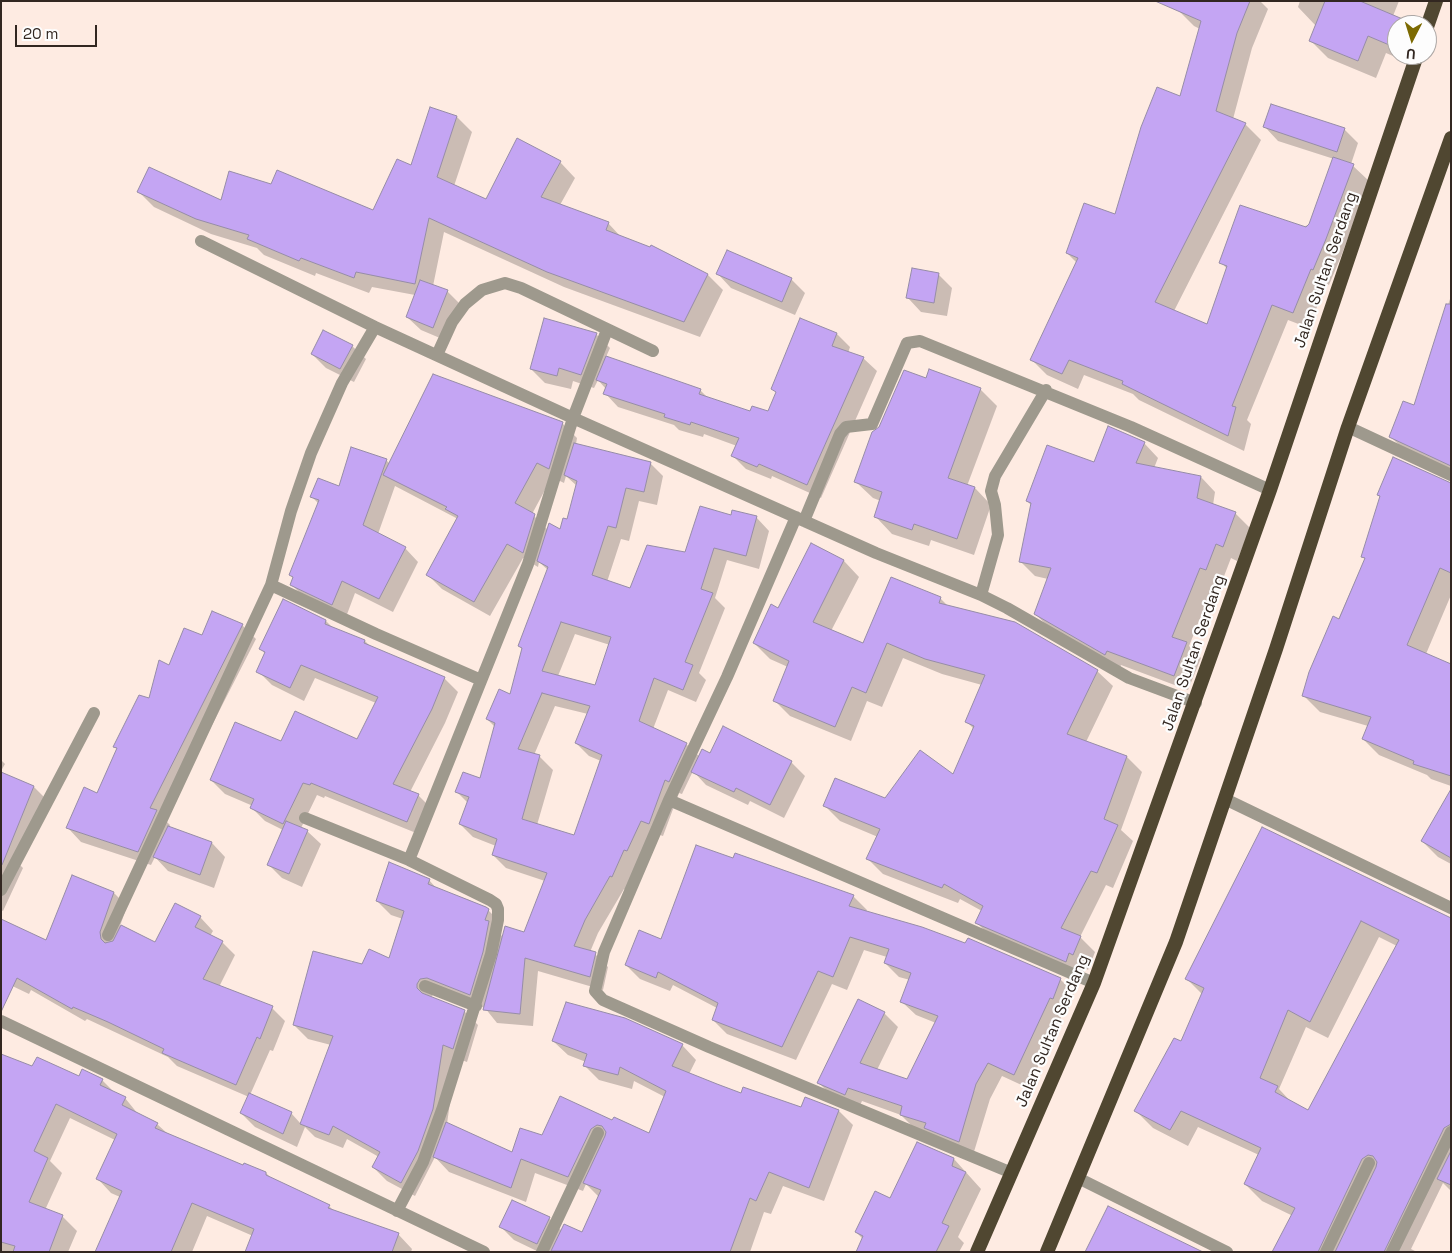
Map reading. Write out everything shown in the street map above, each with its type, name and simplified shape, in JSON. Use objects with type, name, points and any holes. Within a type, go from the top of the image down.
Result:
[{"type":"highway","points":[[1431,15],[1436,1]]},
{"type":"highway","name":"Jalan Sultan Serdang","points":[[978,1252],[1094,983],[1196,702],[1270,490],[1414,65]]},
{"type":"highway","points":[[1047,1252],[1176,942],[1348,427],[1451,138]]},
{"type":"street","points":[[201,241],[375,327],[573,418],[876,554],[981,596],[1129,678],[1196,702]]},
{"type":"street","points":[[436,355],[452,322],[465,304],[482,290],[505,283],[521,288],[653,350]]},
{"type":"street","points":[[108,935],[271,585],[291,511],[311,453],[342,383],[375,327]]},
{"type":"street","points":[[409,860],[528,564],[573,418],[607,330]]},
{"type":"street","points":[[1012,1173],[709,1047],[597,996],[595,983],[604,952],[669,800],[840,434],[846,428],[872,424],[907,343],[920,341],[1046,390],[1270,490]]},
{"type":"street","points":[[981,596],[998,536],[995,505],[991,491],[995,476],[1046,390]]},
{"type":"street","points":[[1348,427],[1451,475]]},
{"type":"street","points":[[271,585],[368,631],[481,680]]},
{"type":"street","points":[[1,890],[94,713]]},
{"type":"street","points":[[1225,799],[1451,908]]},
{"type":"street","points":[[669,800],[1094,983]]},
{"type":"street","points":[[306,818],[409,860],[496,904],[498,920],[476,1006],[444,1107],[423,1162],[397,1211]]},
{"type":"street","points":[[425,986],[476,1006]]},
{"type":"street","points":[[1,1021],[484,1252]]},
{"type":"street","points":[[1392,1252],[1451,1132]]},
{"type":"street","points":[[542,1252],[598,1133]]},
{"type":"street","points":[[1326,1252],[1369,1163]]},
{"type":"street","points":[[1078,1178],[1227,1252]]},
{"type":"building","points":[[1155,1],[1250,1],[1237,33],[1216,111],[1246,123],[1155,302],[1207,324],[1227,266],[1219,263],[1240,205],[1306,227],[1309,224],[1333,157],[1354,164],[1326,239],[1293,313],[1272,305],[1232,406],[1236,407],[1228,436],[1122,384],[1123,381],[1069,360],[1062,374],[1030,360],[1078,258],[1066,253],[1084,203],[1115,214],[1141,127],[1157,87],[1180,96],[1201,21]]},
{"type":"building","points":[[1325,1],[1360,1],[1393,15],[1387,15],[1387,44],[1368,36],[1358,61],[1309,41]]},
{"type":"building","points":[[1271,104],[1345,128],[1337,152],[1263,127]]},
{"type":"building","points":[[430,107],[457,116],[437,177],[486,199],[517,138],[561,161],[541,197],[609,222],[606,230],[650,247],[651,245],[708,274],[684,322],[547,272],[429,218],[415,284],[356,272],[354,278],[301,258],[299,261],[247,239],[249,235],[196,219],[137,192],[149,167],[221,200],[229,171],[271,184],[277,170],[373,210],[397,159],[411,165]]},
{"type":"building","points":[[727,250],[792,278],[782,302],[716,274]]},
{"type":"building","points":[[912,268],[939,273],[934,303],[906,298]]},
{"type":"building","points":[[420,280],[448,290],[433,328],[406,317]]},
{"type":"building","points":[[1446,304],[1451,304],[1451,466],[1389,437],[1403,401],[1414,405]]},
{"type":"building","points":[[544,318],[597,333],[581,375],[559,368],[557,376],[530,369]]},
{"type":"building","points":[[800,318],[837,333],[832,346],[864,357],[807,485],[759,464],[757,467],[731,456],[739,438],[691,422],[690,425],[664,417],[665,414],[603,394],[607,384],[596,380],[606,356],[701,389],[699,394],[750,411],[752,406],[768,411],[776,392],[771,389]]},
{"type":"building","points":[[323,330],[353,345],[340,369],[311,354]]},
{"type":"building","points":[[929,369],[981,388],[948,478],[975,487],[957,539],[914,524],[912,530],[874,517],[882,492],[854,482],[872,432],[879,427],[904,370],[926,378]]},
{"type":"building","points":[[433,374],[563,422],[549,469],[537,463],[515,503],[535,514],[523,553],[507,544],[474,602],[426,575],[458,516],[445,509],[447,507],[383,475]]},
{"type":"building","points":[[1108,426],[1145,442],[1136,463],[1201,476],[1197,498],[1236,512],[1223,547],[1216,544],[1206,570],[1200,568],[1172,637],[1187,642],[1174,676],[1107,651],[1105,655],[1034,614],[1051,568],[1019,562],[1031,503],[1026,501],[1047,445],[1094,462]]},
{"type":"building","points":[[574,443],[651,462],[644,492],[626,488],[616,528],[608,526],[592,575],[630,588],[647,545],[685,552],[700,506],[731,515],[732,510],[757,516],[746,556],[714,548],[701,589],[713,593],[685,662],[693,665],[683,690],[654,678],[639,721],[687,743],[669,782],[665,780],[649,824],[641,821],[627,851],[624,850],[612,877],[610,876],[585,920],[574,946],[596,952],[590,977],[525,958],[520,1014],[483,1010],[505,926],[524,932],[547,873],[492,855],[497,839],[459,824],[469,797],[455,792],[463,772],[480,778],[495,723],[486,719],[499,689],[510,694],[522,648],[518,646],[548,567],[537,561],[549,523],[560,529],[563,518],[567,519],[577,481],[564,475]],"holes":[[[561,622],[611,637],[595,685],[542,671]],[[542,693],[590,706],[575,743],[602,755],[574,835],[522,819],[540,755],[518,749]]]},
{"type":"building","points":[[351,447],[387,459],[363,525],[406,547],[379,599],[342,581],[332,605],[290,585],[293,577],[289,575],[319,500],[310,497],[318,478],[339,486]]},
{"type":"building","points":[[1393,457],[1451,483],[1451,573],[1440,568],[1407,645],[1451,664],[1451,776],[1413,764],[1414,761],[1362,739],[1371,717],[1302,696],[1309,672],[1333,616],[1339,619],[1365,558],[1361,557],[1380,496],[1377,495]]},
{"type":"building","points":[[811,543],[844,560],[813,622],[863,643],[891,577],[941,597],[939,603],[1015,622],[1098,670],[1067,734],[1127,756],[1104,819],[1118,825],[1097,873],[1091,871],[1061,928],[1081,936],[1073,955],[1069,953],[1066,962],[975,923],[983,906],[944,884],[942,888],[866,859],[880,829],[823,806],[835,778],[885,798],[920,750],[953,774],[974,726],[965,722],[985,675],[925,659],[887,643],[866,693],[852,687],[835,727],[773,701],[789,661],[753,643],[771,604],[778,608]]},
{"type":"building","points":[[283,599],[326,620],[325,624],[365,640],[364,643],[445,677],[432,709],[393,784],[419,794],[407,822],[311,783],[310,785],[303,783],[283,824],[250,808],[254,799],[210,780],[235,722],[281,741],[295,711],[357,739],[378,697],[301,665],[290,688],[256,672],[265,652],[259,649]]},
{"type":"building","points":[[212,611],[243,624],[150,808],[157,810],[138,852],[66,828],[84,787],[97,793],[117,748],[113,747],[139,695],[149,698],[159,660],[169,665],[184,628],[202,635]]},
{"type":"building","points":[[723,726],[792,761],[770,805],[736,788],[734,792],[691,772],[702,749],[710,753]]},
{"type":"building","points":[[1,772],[34,786],[2,865],[1,864]]},
{"type":"building","points":[[1451,789],[1451,858],[1421,841]]},
{"type":"building","points":[[286,821],[308,830],[289,874],[267,865]]},
{"type":"building","points":[[168,826],[212,842],[200,875],[153,857]]},
{"type":"building","points":[[1262,827],[1451,918],[1451,1124],[1444,1128],[1384,1252],[1335,1252],[1376,1167],[1377,1162],[1373,1156],[1368,1155],[1362,1159],[1318,1252],[1272,1252],[1295,1208],[1244,1184],[1261,1148],[1181,1111],[1170,1130],[1134,1111],[1174,1038],[1181,1041],[1204,988],[1185,979]],"holes":[[[1361,921],[1399,940],[1308,1110],[1275,1092],[1278,1086],[1260,1078],[1288,1010],[1310,1022]]]},
{"type":"building","points":[[696,845],[733,858],[735,853],[854,895],[849,906],[922,927],[965,943],[968,938],[1061,978],[1053,999],[1050,998],[1014,1075],[988,1063],[976,1084],[959,1142],[924,1128],[926,1123],[900,1115],[902,1106],[848,1088],[845,1095],[817,1083],[858,999],[885,1012],[860,1063],[907,1079],[938,1016],[900,1002],[911,973],[884,963],[889,949],[850,937],[833,977],[818,971],[782,1047],[712,1020],[718,1003],[658,972],[656,978],[625,965],[639,930],[661,939]]},
{"type":"building","points":[[389,862],[430,879],[428,884],[489,909],[485,920],[489,921],[483,952],[470,995],[427,978],[420,979],[417,984],[417,988],[422,993],[465,1010],[453,1049],[443,1045],[433,1109],[418,1151],[401,1183],[372,1167],[380,1152],[333,1126],[329,1135],[300,1124],[333,1036],[293,1025],[313,951],[362,964],[369,949],[389,958],[404,911],[376,901]]},
{"type":"building","points":[[72,875],[114,892],[100,932],[101,939],[105,943],[113,941],[121,925],[155,942],[175,903],[201,916],[195,927],[223,941],[203,979],[273,1006],[260,1039],[257,1037],[236,1085],[162,1053],[164,1049],[108,1022],[73,1007],[72,1009],[17,978],[1,1012],[1,919],[46,940]]},
{"type":"building","points":[[566,1002],[625,1018],[683,1044],[672,1066],[717,1084],[741,1093],[743,1087],[801,1107],[805,1097],[839,1110],[809,1188],[769,1172],[756,1201],[750,1198],[730,1252],[551,1251],[564,1224],[582,1232],[601,1190],[583,1183],[605,1136],[606,1132],[602,1126],[597,1125],[591,1129],[568,1177],[521,1159],[511,1188],[433,1157],[446,1122],[512,1152],[520,1128],[542,1135],[560,1096],[612,1120],[614,1117],[649,1133],[666,1091],[620,1067],[618,1075],[583,1066],[587,1054],[552,1041]]},
{"type":"building","points":[[1,1054],[32,1066],[37,1057],[79,1076],[82,1069],[103,1079],[100,1085],[126,1097],[122,1105],[158,1123],[155,1128],[243,1165],[244,1163],[266,1172],[266,1175],[330,1205],[328,1208],[399,1233],[392,1252],[245,1252],[254,1229],[192,1203],[171,1252],[95,1252],[122,1191],[96,1179],[117,1134],[56,1104],[34,1151],[48,1158],[29,1202],[63,1215],[49,1252],[13,1252],[15,1246],[1,1242]]},
{"type":"building","points":[[249,1093],[292,1112],[283,1134],[240,1113]]},
{"type":"building","points":[[917,1142],[954,1158],[952,1166],[966,1172],[942,1223],[949,1226],[936,1252],[856,1252],[863,1236],[855,1232],[875,1191],[890,1198]]},
{"type":"building","points":[[1451,1151],[1451,1185],[1437,1179]]},
{"type":"building","points":[[512,1200],[550,1217],[537,1244],[499,1227]]},
{"type":"building","points":[[1108,1206],[1203,1252],[1085,1252]]}]
